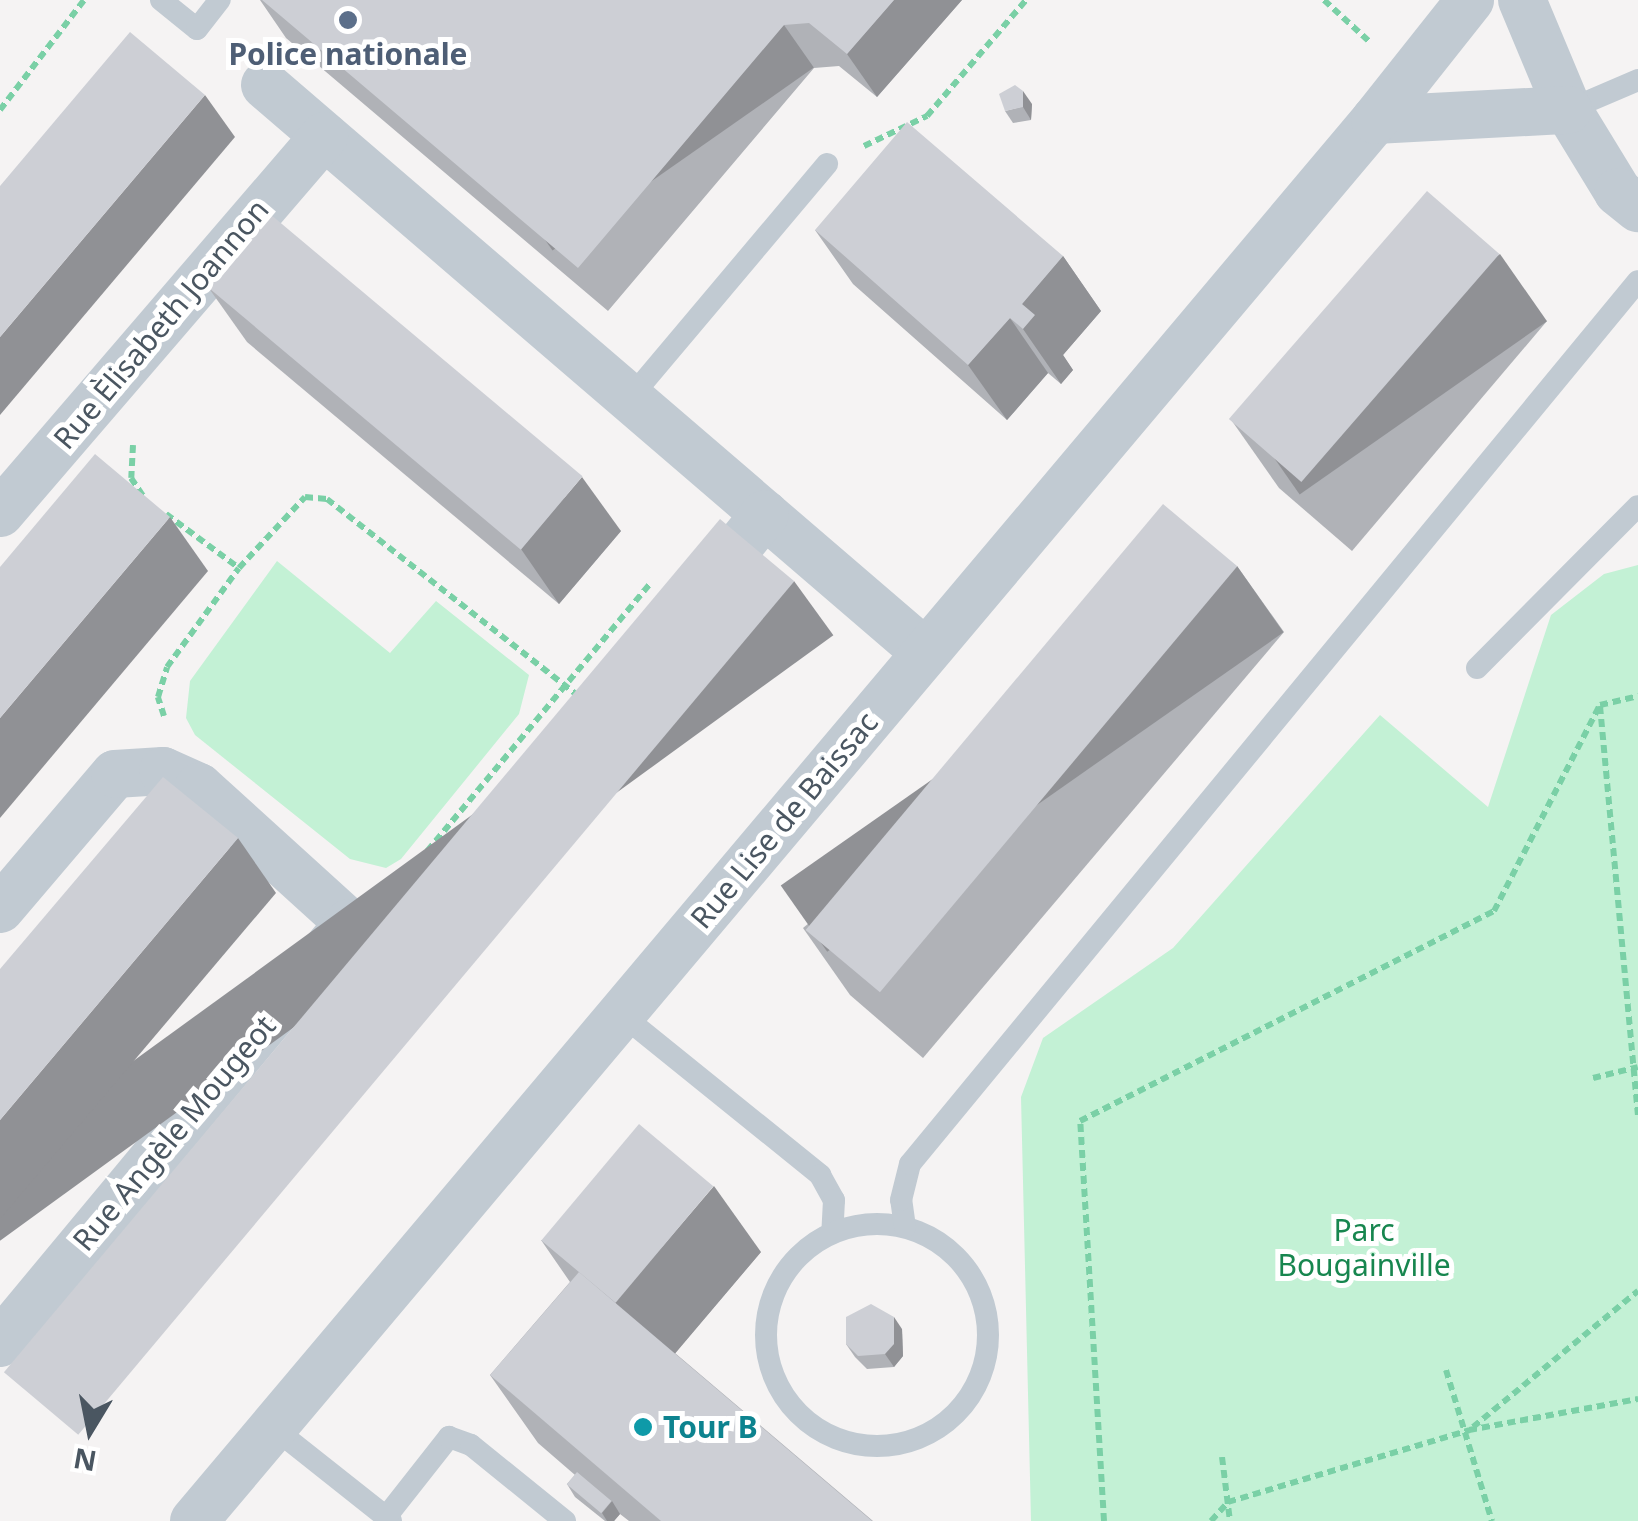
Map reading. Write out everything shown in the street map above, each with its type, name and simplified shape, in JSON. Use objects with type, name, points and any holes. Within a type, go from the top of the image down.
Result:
[{"type":"street","name":"Rue Lise de Baissac","points":[[194,1521],[1375,120],[1470,0]]},
{"type":"street","points":[[1522,0],[1568,110],[1618,192],[1638,208]]},
{"type":"street","points":[[265,85],[925,652]]},
{"type":"street","points":[[1375,120],[1568,110]]},
{"type":"street","name":"Rue Èlisabeth Joannon","points":[[0,513],[324,136]]},
{"type":"street","points":[[677,622],[766,514]]},
{"type":"street","points":[[0,910],[115,774],[163,772],[200,787],[348,923],[404,926],[439,911],[464,880]]},
{"type":"street","name":"Rue Angèle Mougeot","points":[[0,1342],[348,923]]},
{"type":"lane","points":[[161,0],[197,29],[220,0]]},
{"type":"lane","points":[[1568,110],[1638,80]]},
{"type":"lane","points":[[630,398],[827,164]]},
{"type":"lane","points":[[904,1227],[901,1200],[910,1164],[1638,281]]},
{"type":"lane","points":[[1476,668],[1638,506]]},
{"type":"lane","points":[[622,1015],[820,1175],[834,1200],[832,1233]]},
{"type":"lane","points":[[870,1224],[904,1227],[938,1242],[966,1267],[984,1299],[990,1336],[983,1371],[966,1404],[938,1429],[904,1443],[867,1446],[832,1437],[801,1417],[779,1388],[766,1353],[766,1316],[778,1282],[801,1252],[832,1233],[870,1224]]},
{"type":"lane","points":[[274,1429],[389,1519],[449,1436],[471,1446],[566,1521]]},
{"type":"path","points":[[0,110],[84,0]]},
{"type":"path","points":[[827,164],[926,116],[1026,0]]},
{"type":"path","points":[[140,432],[129,466],[144,497],[239,568]]},
{"type":"path","points":[[165,721],[158,697],[166,668],[239,568],[305,496],[327,498],[589,703]]},
{"type":"path","points":[[412,870],[563,684],[654,580]]},
{"type":"path","points":[[1104,1521],[1080,1121],[1494,912],[1600,705],[1638,696]]},
{"type":"path","points":[[1600,705],[1638,1115]]},
{"type":"path","points":[[1593,1078],[1634,1068]]},
{"type":"path","points":[[1469,1430],[1638,1291]]},
{"type":"path","points":[[1446,1370],[1469,1430],[1492,1521]]},
{"type":"path","points":[[1212,1521],[1228,1502],[1469,1430],[1638,1399]]},
{"type":"path","points":[[1222,1457],[1230,1521]]},
{"type":"green space","points":[[277,561],[390,653],[436,601],[529,675],[519,714],[401,859],[386,868],[350,859],[195,735],[186,718],[190,681]]},
{"type":"green space","name":"Parc Bougainville","points":[[1638,565],[1638,1521],[1031,1521],[1021,1097],[1043,1038],[1173,948],[1380,715],[1488,807],[1551,615],[1604,574]]},
{"type":"building","points":[[262,0],[894,0],[847,54],[809,23],[784,25],[578,268]]},
{"type":"building","points":[[130,32],[205,95],[0,337],[0,186]]},
{"type":"building","points":[[1015,85],[1023,91],[1023,107],[1005,111],[999,94]]},
{"type":"building","points":[[907,122],[1063,256],[1022,304],[1035,315],[1023,329],[1010,318],[968,365],[815,230]]},
{"type":"building","points":[[1427,191],[1499,254],[1301,482],[1229,419]]},
{"type":"building","points":[[270,214],[583,476],[521,550],[208,288]]},
{"type":"building","points":[[95,454],[170,517],[0,718],[0,567]]},
{"type":"building","points":[[1163,504],[1237,566],[880,992],[806,930]]},
{"type":"building","points":[[720,519],[794,581],[78,1435],[4,1372]]},
{"type":"building","points":[[163,777],[238,838],[0,1120],[0,969]]},
{"type":"building","points":[[639,1124],[713,1186],[616,1303],[541,1240]]},
{"type":"building","name":"Tour B","points":[[579,1272],[872,1521],[661,1521],[490,1375]]},
{"type":"building","points":[[871,1304],[894,1317],[894,1344],[885,1354],[858,1356],[846,1344],[846,1317]]},
{"type":"building","points":[[577,1472],[611,1501],[601,1513],[567,1484]]},
{"type":"place","name":"Police nationale","points":[[348,20]]},
{"type":"place","name":"Tour B","points":[[643,1427]]}]
